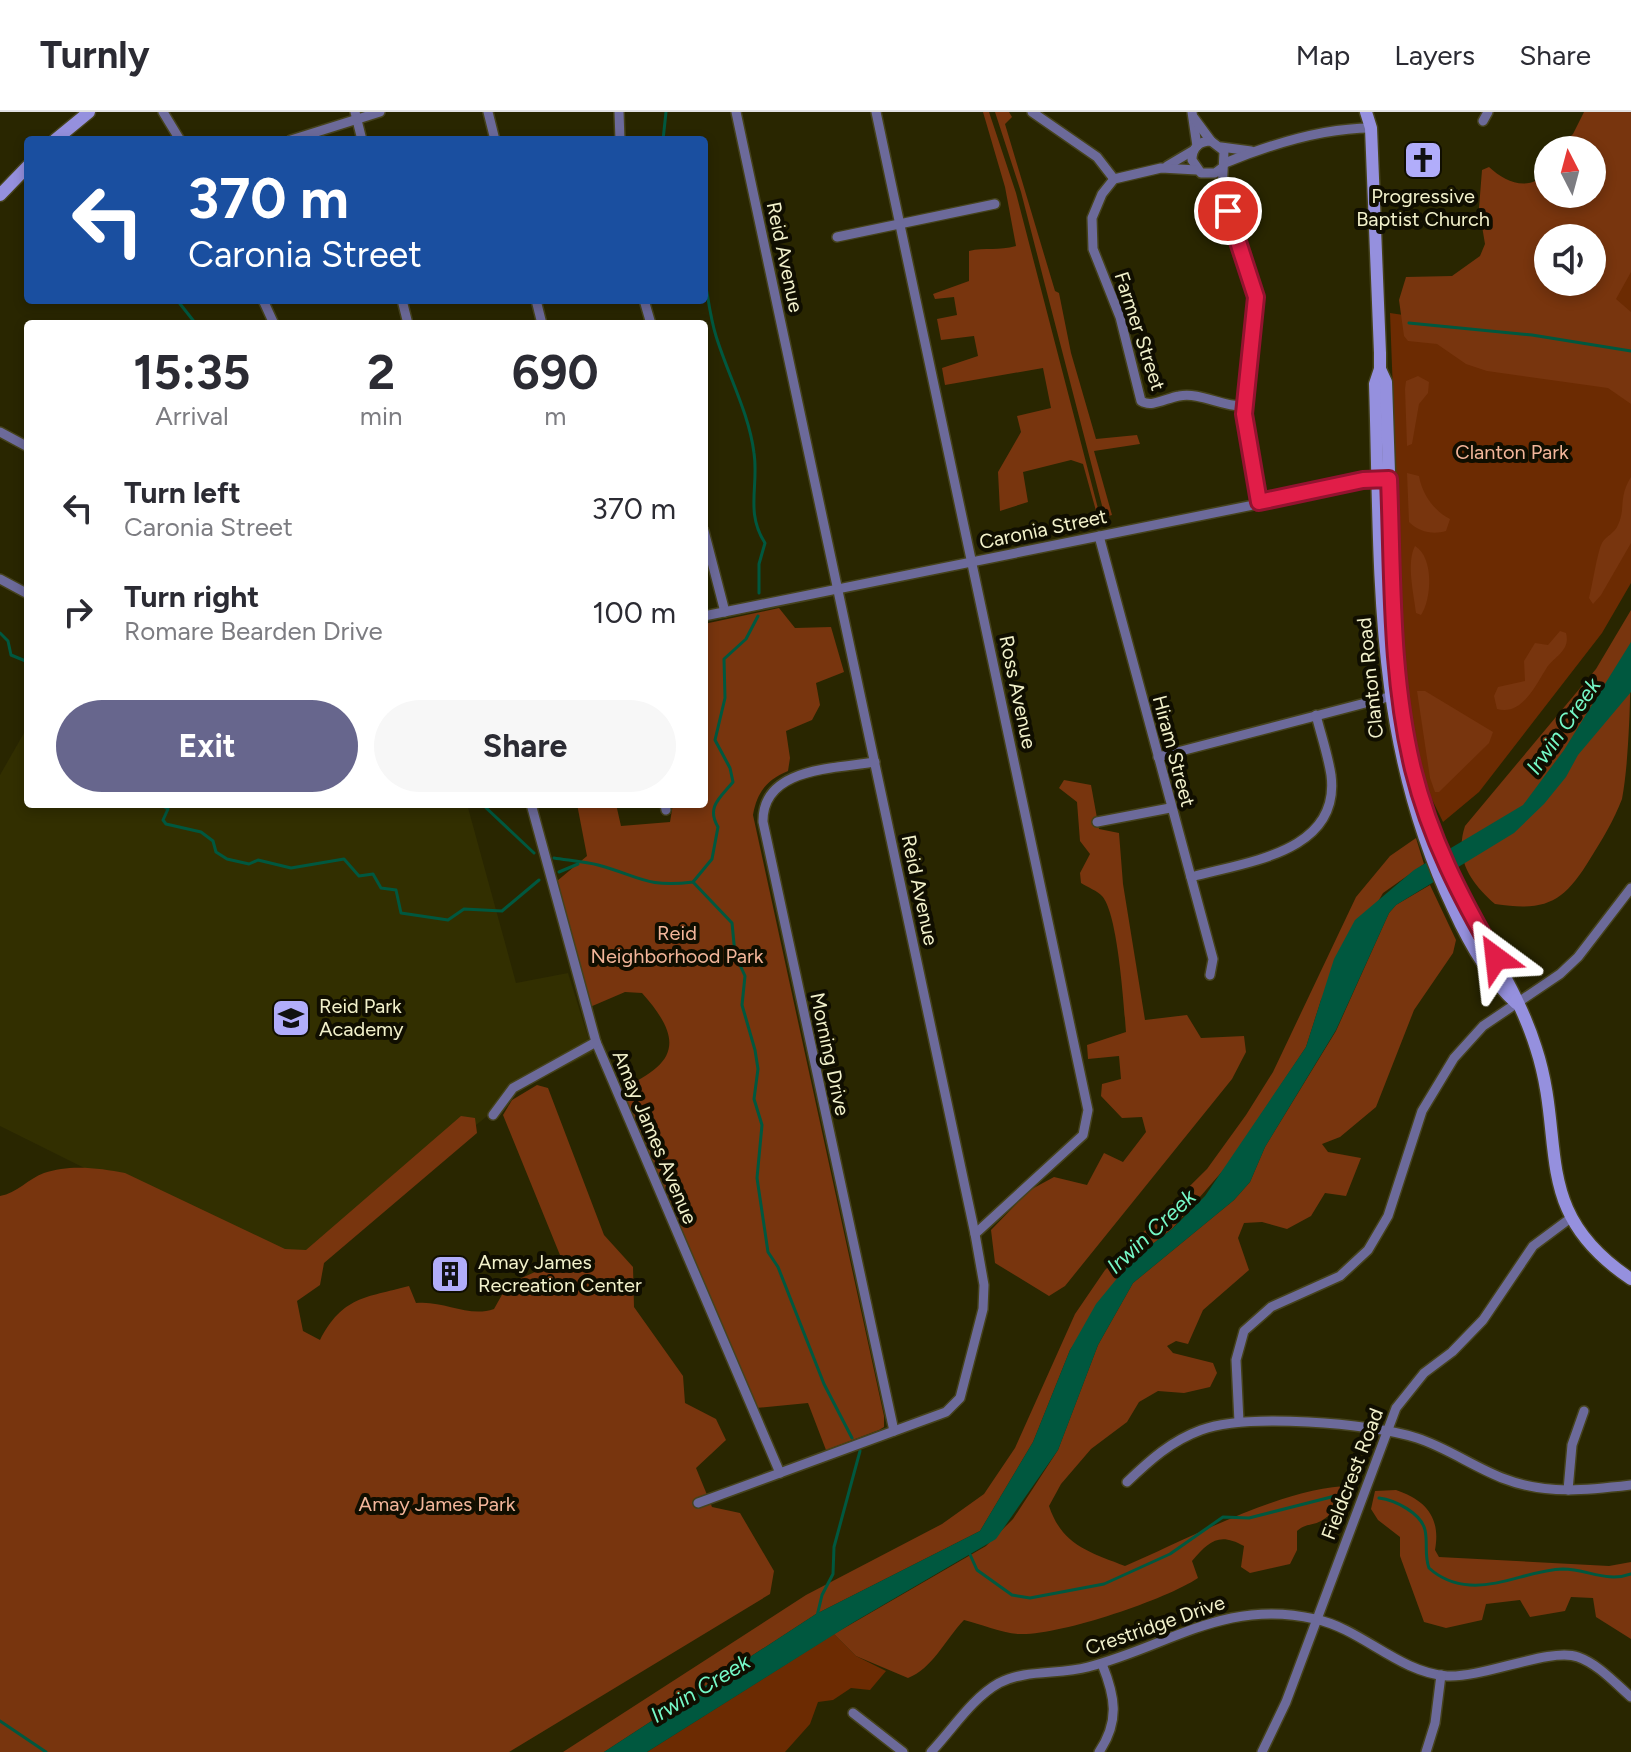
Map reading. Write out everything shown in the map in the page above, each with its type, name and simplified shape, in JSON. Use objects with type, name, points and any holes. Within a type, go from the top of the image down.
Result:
[{"type":"main road","points":[[60,136],[89,112]]},
{"type":"main road","name":"Clanton Road","points":[[1366,112],[1371,128],[1380,369],[1375,384],[1384,479],[1394,695],[1405,782],[1450,890],[1512,984],[1516,1003],[1540,1061],[1554,1168],[1572,1217],[1593,1247],[1631,1279]]},
{"type":"main road","name":"Clanton Road","points":[[1371,128],[1376,112]]},
{"type":"main road","points":[[0,195],[24,170]]},
{"type":"street","points":[[163,112],[178,136]]},
{"type":"street","points":[[301,136],[356,115],[380,112]]},
{"type":"street","points":[[488,112],[494,136]]},
{"type":"street","points":[[619,112],[620,136]]},
{"type":"street","name":"Reid Avenue","points":[[698,1503],[946,1412],[960,1398],[985,1297],[975,1234],[736,112]]},
{"type":"street","name":"Ross Avenue","points":[[876,112],[1089,1119],[1076,1143],[975,1234]]},
{"type":"street","points":[[1032,112],[1097,157],[1114,179],[1164,168],[1215,173],[1251,151],[1345,130],[1371,128]]},
{"type":"street","points":[[356,115],[361,136]]},
{"type":"street","points":[[1193,115],[1211,141],[1221,147],[1251,151]]},
{"type":"street","points":[[1193,115],[1195,148],[1192,160],[1222,194],[1244,250],[1256,297],[1244,406],[1259,502]]},
{"type":"street","points":[[1164,168],[1211,141]]},
{"type":"street","points":[[1221,147],[1224,165],[1222,194]]},
{"type":"street","name":"Farmer Street","points":[[1114,179],[1097,203],[1090,236],[1120,317],[1141,401],[1150,404],[1190,396],[1229,407],[1244,406]]},
{"type":"street","points":[[837,237],[995,204]]},
{"type":"street","points":[[0,432],[24,445]]},
{"type":"street","name":"Caronia Street","points":[[708,615],[1384,479]]},
{"type":"street","name":"Hiram Street","points":[[1099,536],[1213,959],[1210,975]]},
{"type":"street","points":[[708,546],[725,612]]},
{"type":"street","points":[[0,579],[24,592]]},
{"type":"street","points":[[1158,757],[1394,695]]},
{"type":"street","points":[[1191,877],[1291,849],[1317,827],[1327,809],[1331,790],[1316,715]]},
{"type":"street","name":"Morning Drive","points":[[875,762],[782,781],[770,794],[763,822],[894,1431]]},
{"type":"street","name":"Amay James Avenue","points":[[532,808],[596,1042],[780,1473]]},
{"type":"street","points":[[1097,822],[1170,808]]},
{"type":"street","points":[[1239,1422],[1236,1360],[1244,1331],[1271,1307],[1340,1276],[1368,1250],[1388,1216],[1413,1133],[1438,1081],[1466,1043],[1516,1003],[1560,974],[1578,957],[1631,888]]},
{"type":"street","points":[[493,1115],[513,1088],[596,1042]]},
{"type":"street","name":"Fieldcrest Road","points":[[1262,1752],[1276,1726],[1386,1431],[1410,1387],[1475,1329],[1533,1246],[1572,1217]]},
{"type":"street","points":[[1568,1490],[1572,1445],[1584,1411]]},
{"type":"street","points":[[1127,1482],[1156,1455],[1181,1438],[1209,1427],[1239,1422],[1386,1431],[1427,1442],[1510,1481],[1568,1490],[1631,1485]]},
{"type":"street","name":"Crestridge Drive","points":[[931,1752],[996,1685],[1022,1675],[1063,1672],[1102,1664],[1230,1616],[1267,1613],[1317,1619],[1344,1629],[1407,1665],[1441,1675],[1475,1675],[1569,1655],[1592,1664],[1631,1697]]},
{"type":"street","points":[[1099,1752],[1112,1728],[1115,1708],[1114,1694],[1102,1664]]},
{"type":"street","points":[[1426,1752],[1435,1723],[1441,1675]]},
{"type":"street","points":[[853,1713],[903,1752]]},
{"type":"shaded area","points":[[1631,642],[1631,692],[1578,755],[1566,777],[1544,804],[1514,833],[1396,905],[1389,913],[1336,1030],[1265,1147],[1250,1182],[1234,1200],[1133,1283],[1098,1345],[1058,1450],[996,1539],[854,1622],[647,1752],[604,1752],[816,1614],[980,1531],[1033,1442],[1070,1350],[1096,1304],[1133,1259],[1172,1229],[1205,1196],[1306,1047],[1334,959],[1355,920],[1414,870],[1523,805],[1564,750]]},
{"type":"shaded area","name":"Reid Park Academy","points":[[24,733],[24,808],[468,808],[516,983],[568,973],[593,1053],[522,1088],[293,1272],[0,1126],[0,775]]},
{"type":"green space","points":[[983,112],[989,112],[1016,193],[1101,520],[1083,464],[1071,460],[1023,472],[1028,502],[1000,511],[998,472],[1021,432],[1017,416],[1051,408],[1043,368],[945,385],[942,368],[978,356],[974,336],[941,340],[937,319],[957,315],[954,297],[935,299],[933,294],[969,281],[969,251],[1016,246],[1005,187]]},
{"type":"green space","points":[[995,112],[1009,112],[1012,117],[1005,124],[1055,291],[1059,293],[1071,353],[1096,439],[1137,435],[1140,444],[1094,451],[1112,515],[1105,517],[1021,192]]},
{"type":"green space","points":[[1584,112],[1631,112],[1631,272],[1616,299],[1631,312],[1631,404],[1608,388],[1487,371],[1466,364],[1437,344],[1408,341],[1404,336],[1399,300],[1406,277],[1452,276],[1480,256],[1485,244],[1479,208],[1482,170],[1489,167],[1518,183],[1534,181],[1534,208],[1606,208],[1606,136],[1571,136]]},
{"type":"green space","name":"Clanton Park","points":[[1631,250],[1631,583],[1602,633],[1479,792],[1443,822],[1422,779],[1404,685],[1390,313],[1571,340],[1600,296],[1606,296],[1606,288]]},
{"type":"green space","points":[[1418,376],[1429,382],[1428,393],[1419,404],[1412,444],[1407,446],[1406,381]]},
{"type":"green space","points":[[1407,473],[1419,476],[1430,501],[1450,519],[1446,531],[1426,532],[1409,522]]},
{"type":"green space","points":[[1631,477],[1631,543],[1593,604],[1589,598],[1600,548],[1618,525]]},
{"type":"green space","points":[[1415,546],[1426,559],[1429,579],[1421,615],[1416,613],[1411,579]]},
{"type":"green space","name":"Reid Neighborhood Park","points":[[779,608],[795,628],[831,627],[844,672],[816,683],[820,705],[812,720],[786,731],[790,758],[788,771],[764,788],[753,815],[884,1416],[884,1427],[879,1430],[826,1450],[808,1403],[756,1408],[620,1089],[654,1070],[663,1060],[669,1038],[665,1025],[642,993],[625,992],[590,1007],[557,881],[587,856],[578,808],[617,808],[621,826],[670,822],[672,808],[708,808],[708,623]]},
{"type":"green space","points":[[1631,610],[1627,757],[1622,799],[1615,815],[1581,874],[1562,894],[1541,905],[1495,904],[1472,879],[1463,860],[1465,826],[1596,669]]},
{"type":"green space","points":[[1560,631],[1566,633],[1566,645],[1527,698],[1514,708],[1497,709],[1494,696],[1498,687],[1525,681],[1524,661],[1535,643],[1548,645]]},
{"type":"green space","points":[[1417,691],[1425,691],[1493,732],[1489,743],[1439,792],[1435,792],[1430,778]]},
{"type":"green space","points":[[1064,780],[1091,785],[1099,829],[1119,833],[1123,884],[1145,1020],[1187,1015],[1201,1038],[1244,1036],[1246,1052],[1232,1079],[1065,1286],[1049,1296],[995,1263],[991,1230],[1030,1190],[1054,1177],[1087,1185],[1104,1153],[1123,1162],[1146,1132],[1142,1117],[1122,1118],[1101,1096],[1102,1084],[1121,1079],[1119,1056],[1088,1059],[1087,1045],[1126,1032],[1124,1003],[1108,906],[1100,894],[1081,883],[1080,873],[1090,854],[1080,841],[1077,802],[1059,788]]},
{"type":"green space","points":[[1416,838],[1424,864],[1383,893],[1321,1000],[1306,1047],[1226,1167],[1172,1229],[1133,1259],[1070,1350],[1033,1442],[980,1531],[816,1614],[604,1752],[563,1752],[806,1595],[942,1524],[984,1494],[1015,1448],[1075,1314],[1105,1270],[1207,1169],[1246,1115],[1273,1072],[1356,897],[1390,856]]},
{"type":"green space","points":[[1430,885],[1456,940],[1453,953],[1414,1010],[1376,1107],[1340,1137],[1322,1144],[1328,1152],[1361,1158],[1346,1196],[1325,1193],[1311,1216],[1287,1229],[1262,1222],[1244,1223],[1238,1238],[1249,1270],[1203,1310],[1188,1344],[1176,1341],[1167,1346],[1173,1353],[1213,1363],[1217,1373],[1210,1387],[1184,1393],[1158,1391],[1139,1402],[1127,1422],[1091,1449],[1061,1484],[1049,1506],[1061,1530],[1069,1538],[1089,1551],[1125,1566],[1238,1516],[1298,1494],[1353,1486],[1348,1495],[1318,1523],[1297,1531],[1297,1550],[1290,1564],[1250,1573],[1241,1567],[1244,1546],[1221,1539],[1209,1544],[1192,1561],[1198,1578],[1162,1596],[1111,1615],[1059,1629],[1019,1634],[964,1620],[931,1661],[908,1678],[856,1656],[834,1634],[986,1546],[1013,1519],[1058,1450],[1098,1345],[1133,1283],[1234,1200],[1250,1182],[1265,1147],[1336,1031],[1389,913],[1396,905]]},
{"type":"green space","name":"Amay James Park","points":[[537,1085],[548,1088],[604,1235],[633,1267],[634,1307],[683,1376],[685,1403],[716,1419],[726,1440],[696,1468],[712,1507],[740,1513],[774,1571],[770,1594],[509,1752],[0,1752],[0,1196],[54,1170],[84,1168],[115,1171],[285,1249],[306,1250],[461,1116],[475,1118],[477,1133],[324,1263],[320,1285],[297,1301],[303,1331],[320,1340],[337,1315],[347,1307],[368,1297],[409,1286],[416,1303],[475,1311],[494,1309],[508,1284],[562,1260],[503,1115],[512,1100]]},
{"type":"green space","points":[[1396,1490],[1416,1499],[1429,1512],[1436,1529],[1435,1550],[1439,1557],[1609,1566],[1631,1562],[1631,1639],[1596,1617],[1593,1598],[1571,1597],[1565,1611],[1530,1617],[1520,1600],[1486,1604],[1482,1620],[1446,1628],[1424,1622],[1400,1556],[1400,1537],[1378,1520],[1371,1509],[1375,1491]]},
{"type":"green space","points":[[834,1634],[856,1656],[886,1671],[870,1690],[851,1688],[833,1700],[818,1702],[810,1724],[785,1752],[647,1752]]},
{"type":"waterway","points":[[663,136],[666,112]]},
{"type":"waterway","points":[[708,298],[716,336],[751,438],[755,465],[754,510],[765,543],[759,564],[759,593]]},
{"type":"waterway","points":[[180,304],[193,320]]},
{"type":"waterway","points":[[1409,323],[1532,335],[1631,351]]},
{"type":"waterway","points":[[554,858],[598,865],[653,882],[693,882],[712,859],[718,827],[714,808],[733,782],[730,768],[715,740],[725,698],[724,659],[746,639],[758,616]]},
{"type":"waterway","points":[[0,633],[8,641],[11,655],[24,660]]},
{"type":"waterway","points":[[166,808],[163,820],[166,824],[201,832],[213,841],[216,852],[227,859],[249,864],[258,860],[291,868],[344,859],[359,876],[373,874],[381,888],[396,890],[401,913],[448,920],[464,909],[502,911],[539,880]]},
{"type":"waterway","points":[[486,808],[534,853]]},
{"type":"waterway","points":[[559,872],[578,864]]},
{"type":"waterway","points":[[693,882],[732,923],[735,954],[745,976],[742,1005],[758,1069],[754,1099],[762,1125],[757,1178],[768,1252],[778,1267],[824,1384],[852,1438]]},
{"type":"waterway","points":[[817,1616],[822,1595],[833,1574],[834,1547],[860,1451]]},
{"type":"waterway","points":[[968,1550],[977,1570],[1012,1595],[1030,1598],[1104,1584],[1170,1554],[1223,1517],[1249,1518],[1343,1494]]},
{"type":"waterway","points":[[1379,1498],[1400,1505],[1418,1518],[1425,1530],[1429,1568],[1453,1582],[1482,1585],[1563,1569],[1614,1577],[1631,1574]]},
{"type":"waterway","points":[[0,1721],[46,1752]]},
{"type":"place","name":"Progressive Baptist Church","points":[[1423,160]]},
{"type":"place","name":"Reid Park Academy","points":[[291,1018]]},
{"type":"place","name":"Amay James Recreation Center","points":[[450,1274]]},
{"type":"route","points":[[1228,211],[1244,250],[1256,297],[1256,322],[1244,414],[1259,502],[1363,480],[1389,479],[1395,640],[1400,694],[1413,768],[1427,815],[1455,887],[1496,958]]},
{"type":"water label","name":"Irwin Creek","points":[[1563,726]]},
{"type":"water label","name":"Irwin Creek","points":[[1151,1231]]},
{"type":"water label","name":"Irwin Creek","points":[[700,1688]]}]
